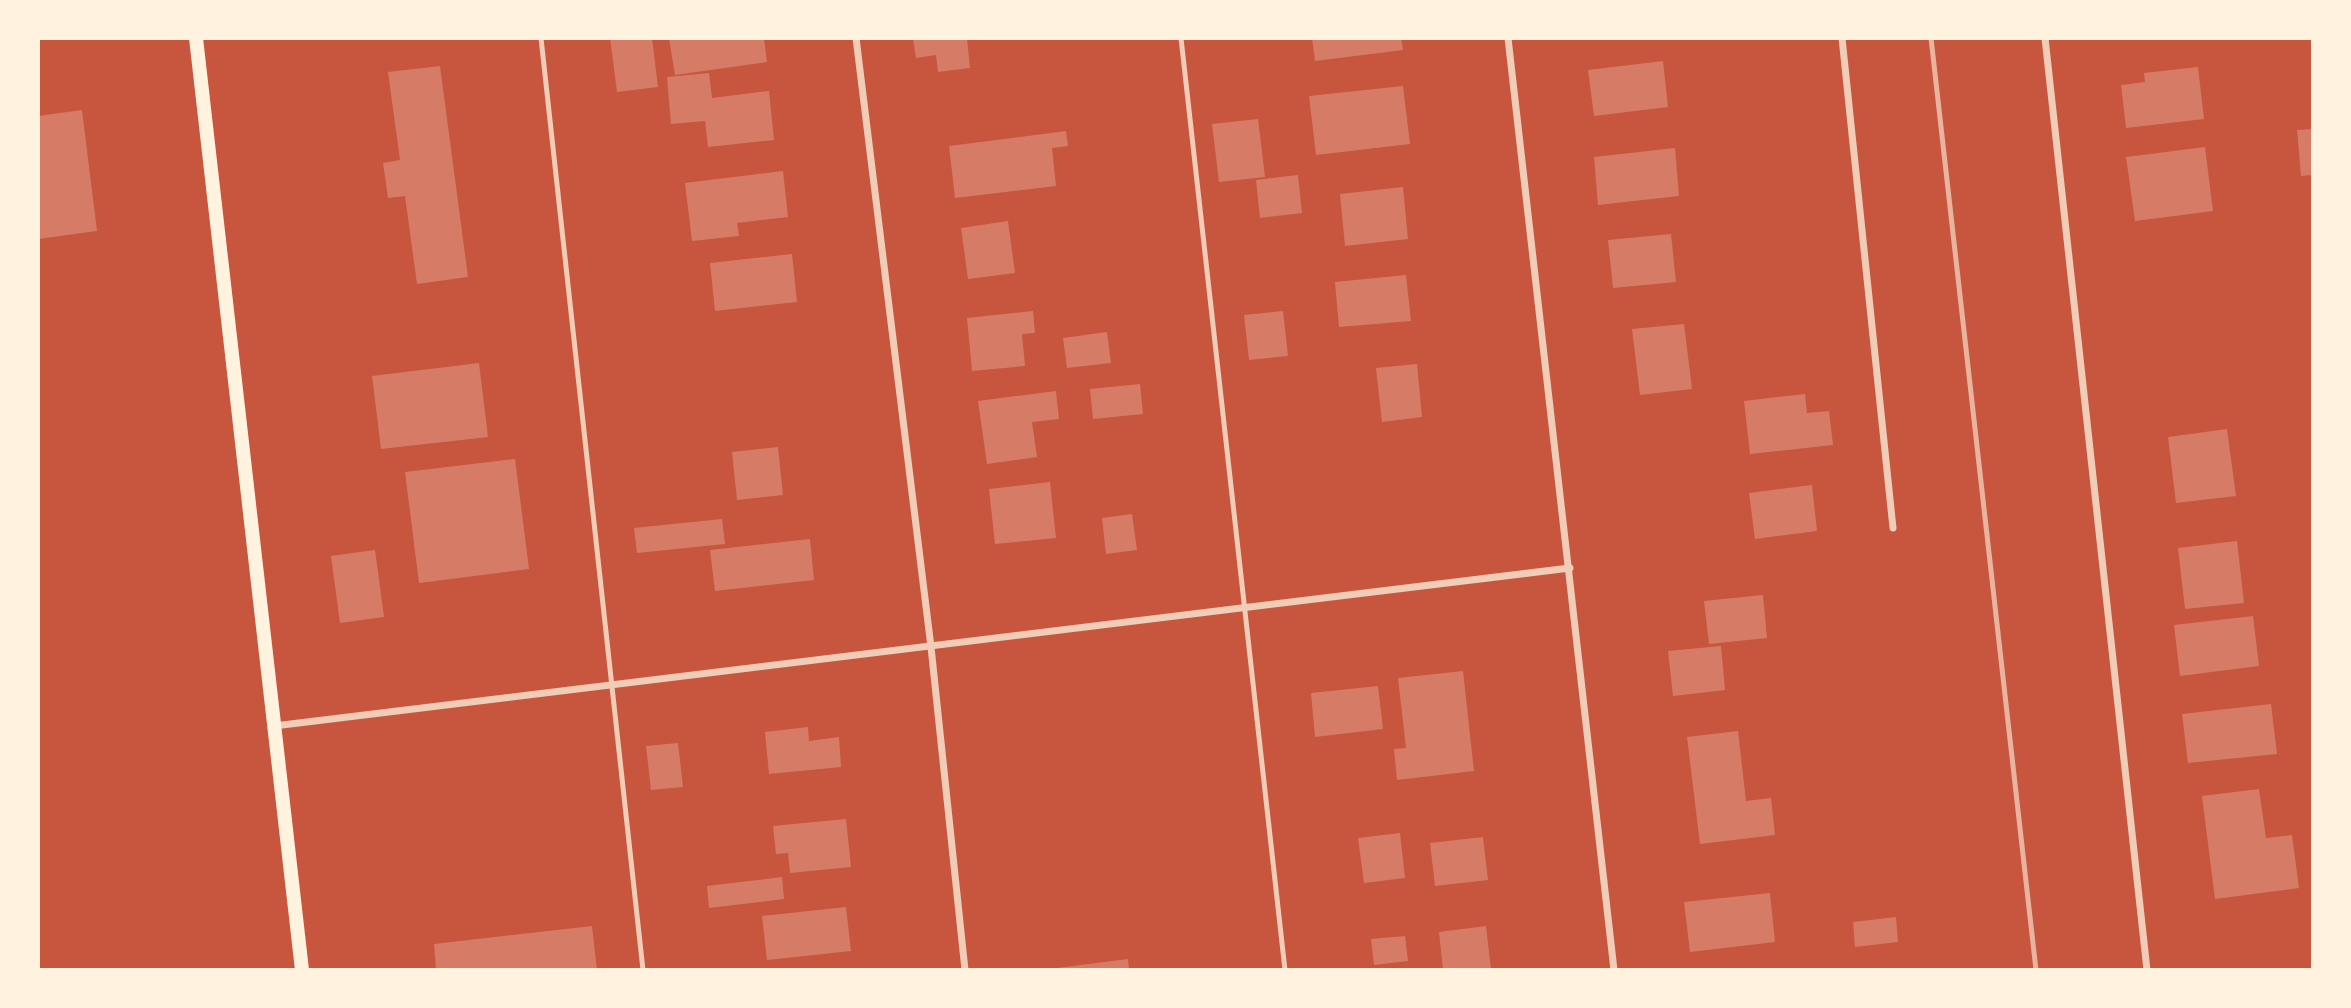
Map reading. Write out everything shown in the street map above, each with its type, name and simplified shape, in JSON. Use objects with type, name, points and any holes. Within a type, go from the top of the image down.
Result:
[{"type":"main road","points":[[196,38],[302,970]]},
{"type":"street","points":[[856,38],[931,647],[965,970]]},
{"type":"street","points":[[1508,38],[1614,970]]},
{"type":"street","points":[[1842,38],[1893,528]]},
{"type":"street","points":[[2045,38],[2147,970]]},
{"type":"street","points":[[273,726],[1570,568]]},
{"type":"lane","points":[[541,38],[643,970]]},
{"type":"lane","points":[[1181,38],[1284,970]]},
{"type":"building","points":[[610,38],[652,38],[658,87],[617,92]]},
{"type":"building","points":[[669,38],[764,38],[767,62],[675,75]]},
{"type":"building","points":[[913,38],[967,38],[970,68],[938,72],[936,55],[916,58]]},
{"type":"building","points":[[1312,38],[1401,38],[1403,50],[1315,61]]},
{"type":"building","points":[[1663,61],[1668,107],[1594,116],[1588,70]]},
{"type":"building","points":[[440,66],[468,277],[417,284],[405,196],[388,198],[383,163],[400,160],[388,72]]},
{"type":"building","points":[[2198,67],[2204,119],[2126,128],[2121,85],[2145,82],[2144,73]]},
{"type":"building","points":[[709,73],[712,98],[769,91],[774,140],[708,147],[705,121],[671,124],[667,77]]},
{"type":"building","points":[[1403,86],[1410,144],[1316,155],[1309,96]]},
{"type":"building","points":[[82,110],[97,231],[38,239],[38,116]]},
{"type":"building","points":[[1258,119],[1265,177],[1219,182],[1212,124]]},
{"type":"building","points":[[2312,129],[2312,175],[2301,176],[2297,130]]},
{"type":"building","points":[[1066,131],[1068,146],[1052,148],[1056,186],[955,198],[949,146]]},
{"type":"building","points":[[2205,147],[2213,211],[2135,221],[2126,157]]},
{"type":"building","points":[[1675,148],[1679,196],[1598,205],[1594,157]]},
{"type":"building","points":[[783,171],[788,217],[737,223],[739,236],[692,241],[685,183]]},
{"type":"building","points":[[1298,175],[1302,213],[1260,218],[1256,180]]},
{"type":"building","points":[[1403,187],[1408,239],[1345,246],[1340,194]]},
{"type":"building","points":[[1008,221],[1015,273],[968,279],[961,228]]},
{"type":"building","points":[[1671,234],[1676,282],[1613,288],[1608,240]]},
{"type":"building","points":[[792,254],[797,302],[715,311],[710,263]]},
{"type":"building","points":[[1406,275],[1411,321],[1339,327],[1335,282]]},
{"type":"building","points":[[1033,311],[1035,333],[1022,334],[1025,366],[972,371],[967,318]]},
{"type":"building","points":[[1283,311],[1288,356],[1249,360],[1244,315]]},
{"type":"building","points":[[1684,324],[1692,389],[1640,395],[1632,329]]},
{"type":"building","points":[[1107,332],[1111,363],[1067,368],[1063,338]]},
{"type":"building","points":[[479,363],[488,437],[381,449],[372,376]]},
{"type":"building","points":[[1417,364],[1422,417],[1382,422],[1376,368]]},
{"type":"building","points":[[1140,384],[1143,414],[1093,419],[1090,389]]},
{"type":"building","points":[[1056,391],[1059,419],[1032,422],[1037,457],[987,464],[978,401]]},
{"type":"building","points":[[1805,394],[1807,413],[1829,411],[1833,445],[1750,454],[1744,401]]},
{"type":"building","points":[[2227,429],[2236,496],[2176,503],[2168,437]]},
{"type":"building","points":[[778,447],[783,495],[737,500],[732,452]]},
{"type":"building","points":[[515,459],[529,569],[419,583],[405,472]]},
{"type":"building","points":[[1050,482],[1056,538],[995,544],[989,489]]},
{"type":"building","points":[[1812,485],[1817,531],[1755,539],[1749,493]]},
{"type":"building","points":[[1132,514],[1137,550],[1106,554],[1102,518]]},
{"type":"building","points":[[722,519],[725,544],[637,553],[634,528]]},
{"type":"building","points":[[810,539],[814,580],[715,591],[710,550]]},
{"type":"building","points":[[2237,541],[2244,603],[2185,609],[2178,548]]},
{"type":"building","points":[[375,550],[384,617],[340,623],[331,556]]},
{"type":"building","points":[[1763,595],[1767,638],[1709,644],[1704,601]]},
{"type":"building","points":[[2253,616],[2259,666],[2180,676],[2174,625]]},
{"type":"building","points":[[1721,646],[1725,690],[1673,696],[1668,651]]},
{"type":"building","points":[[1463,671],[1474,771],[1397,780],[1394,749],[1406,748],[1398,678]]},
{"type":"building","points":[[1378,686],[1383,729],[1315,737],[1311,693]]},
{"type":"building","points":[[2271,704],[2277,754],[2188,763],[2182,714]]},
{"type":"building","points":[[808,727],[809,741],[839,737],[841,767],[769,774],[765,732]]},
{"type":"building","points":[[1738,731],[1746,801],[1771,798],[1775,835],[1700,844],[1687,737]]},
{"type":"building","points":[[678,743],[683,787],[651,790],[646,746]]},
{"type":"building","points":[[2259,789],[2266,838],[2292,835],[2299,888],[2215,899],[2202,796]]},
{"type":"building","points":[[846,819],[851,867],[790,873],[788,853],[776,854],[773,826]]},
{"type":"building","points":[[1400,833],[1405,878],[1364,883],[1358,838]]},
{"type":"building","points":[[1483,837],[1488,880],[1435,886],[1430,843]]},
{"type":"building","points":[[782,877],[784,899],[709,908],[707,886]]},
{"type":"building","points":[[1770,893],[1775,942],[1690,952],[1684,902]]},
{"type":"building","points":[[846,907],[851,951],[767,960],[762,916]]},
{"type":"building","points":[[1896,917],[1898,942],[1855,947],[1853,922]]},
{"type":"building","points":[[592,926],[597,970],[436,970],[434,944]]},
{"type":"building","points":[[1486,926],[1491,970],[1443,970],[1439,932]]},
{"type":"building","points":[[1405,936],[1408,961],[1374,965],[1371,939]]},
{"type":"building","points":[[1128,959],[1129,970],[1057,970],[1057,968]]},
{"type":"railway","points":[[1931,38],[2036,970]]}]
